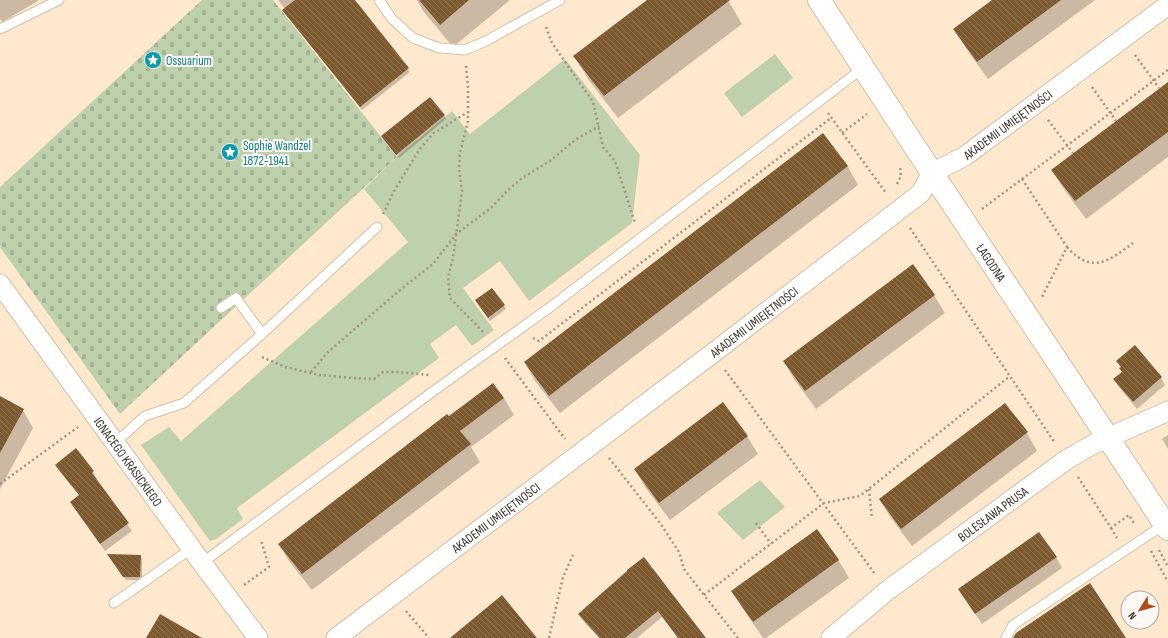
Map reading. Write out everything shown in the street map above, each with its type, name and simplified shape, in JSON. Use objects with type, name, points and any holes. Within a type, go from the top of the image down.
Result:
[{"type":"street","name":"ŁAGODNA","points":[[819,0],[1167,527]]},
{"type":"street","name":"AKADEMII UMIEJĘTNOŚCI","points":[[336,638],[713,353],[921,193],[932,173],[965,156],[1168,5]]},
{"type":"street","name":"IGNACEGO KRASICKIEGO","points":[[0,284],[258,638]]},
{"type":"street","name":"BOLESŁAWA PRUSA","points":[[831,638],[888,590],[1066,460],[1092,445],[1168,411]]},
{"type":"lane","points":[[0,29],[59,0]]},
{"type":"lane","points":[[379,0],[392,19],[413,38],[439,48],[465,50],[486,41],[560,0]]},
{"type":"lane","points":[[114,603],[197,555],[257,523],[438,388],[554,304],[863,68]]},
{"type":"lane","points":[[115,443],[145,416],[184,403],[262,334],[377,227]]},
{"type":"lane","points":[[221,308],[236,298],[262,334]]},
{"type":"lane","points":[[1006,638],[1013,625],[1144,539],[1167,527]]},
{"type":"path","points":[[552,43],[593,102],[603,147],[616,161],[634,222]]},
{"type":"path","points":[[1130,49],[1159,88]]},
{"type":"path","points":[[465,50],[468,88],[468,121],[459,168],[462,191],[453,258],[448,277],[450,298],[496,346]]},
{"type":"path","points":[[982,210],[1168,70]]},
{"type":"path","points":[[1088,82],[1116,121]]},
{"type":"path","points":[[820,102],[888,195],[892,192]]},
{"type":"path","points":[[377,227],[393,193],[419,150],[434,133],[468,112]]},
{"type":"path","points":[[842,133],[870,113]]},
{"type":"path","points":[[1044,114],[1073,153]]},
{"type":"path","points":[[527,342],[532,338],[539,341],[832,118]]},
{"type":"path","points":[[311,372],[328,352],[400,290],[433,264],[456,234],[492,207],[522,178],[550,161],[575,140],[599,126]]},
{"type":"path","points":[[895,188],[901,176],[900,164]]},
{"type":"path","points":[[1022,179],[1067,247],[1074,255],[1082,260],[1093,264],[1102,263],[1108,261],[1133,243]]},
{"type":"path","points":[[899,210],[1111,528],[1129,515],[1168,582]]},
{"type":"path","points":[[1041,299],[1067,247]]},
{"type":"path","points":[[244,350],[285,367],[319,374],[374,379],[383,372],[428,375],[438,388]]},
{"type":"path","points":[[510,353],[504,357],[566,442]]},
{"type":"path","points":[[713,353],[888,590]]},
{"type":"path","points":[[704,595],[824,503],[860,496],[1010,376]]},
{"type":"path","points":[[0,484],[94,415]]},
{"type":"path","points":[[609,458],[660,523],[679,552],[684,569],[738,638]]},
{"type":"path","points":[[869,488],[872,519]]},
{"type":"path","points":[[756,522],[771,544]]},
{"type":"path","points":[[228,597],[269,567],[257,523]]},
{"type":"path","points":[[549,638],[563,578],[573,555]]},
{"type":"path","points":[[403,606],[429,638]]},
{"type":"green space","points":[[202,0],[273,0],[397,157],[120,414],[0,247],[0,187]]},
{"type":"green space","points":[[775,54],[793,78],[742,117],[724,93]]},
{"type":"green space","points":[[565,59],[640,155],[632,223],[529,301],[500,261],[463,288],[494,330],[472,346],[456,325],[430,344],[439,358],[237,508],[243,519],[216,539],[210,541],[141,445],[169,427],[181,441],[408,242],[364,189],[397,157],[452,111],[470,134]]},
{"type":"green space","points":[[760,480],[785,507],[743,540],[717,513]]},
{"type":"building","points":[[295,0],[355,0],[409,68],[360,107],[282,10]]},
{"type":"building","points":[[419,0],[469,0],[440,25]]},
{"type":"building","points":[[647,0],[730,0],[604,96],[573,56]]},
{"type":"building","points":[[992,0],[1061,0],[977,62],[953,29]]},
{"type":"building","points":[[1168,82],[1168,132],[1075,201],[1051,170]]},
{"type":"building","points":[[430,97],[445,115],[396,155],[381,136]]},
{"type":"building","points":[[823,133],[848,166],[549,396],[524,362]]},
{"type":"building","points":[[913,264],[935,295],[805,391],[783,361]]},
{"type":"building","points":[[492,288],[505,305],[488,318],[475,300]]},
{"type":"building","points":[[1135,345],[1162,377],[1133,402],[1113,379],[1122,372],[1119,368],[1121,367],[1116,361]]},
{"type":"building","points":[[493,383],[504,398],[460,431],[471,444],[302,574],[278,544],[447,414],[449,416]]},
{"type":"building","points":[[0,396],[24,409],[0,453]]},
{"type":"building","points":[[723,402],[748,436],[659,503],[634,469]]},
{"type":"building","points":[[1005,403],[1028,432],[901,529],[879,499]]},
{"type":"building","points":[[76,448],[94,471],[92,473],[129,523],[100,544],[70,502],[79,495],[55,465]]},
{"type":"building","points":[[817,529],[839,560],[753,622],[731,591]]},
{"type":"building","points":[[1039,532],[1057,557],[975,614],[958,589]]},
{"type":"building","points":[[107,554],[141,555],[140,577],[123,577]]},
{"type":"building","points":[[644,557],[706,638],[678,638],[658,611],[625,638],[600,638],[578,614],[627,570]]},
{"type":"building","points":[[1090,583],[1126,638],[1013,638],[1016,633]]},
{"type":"building","points":[[502,595],[537,638],[450,638]]},
{"type":"building","points":[[160,614],[202,638],[146,638]]},
{"type":"place","name":"Ossuarium","points":[[153,60]]},
{"type":"place","name":"Sophie Wandzel 1872-1941","points":[[230,152]]}]
